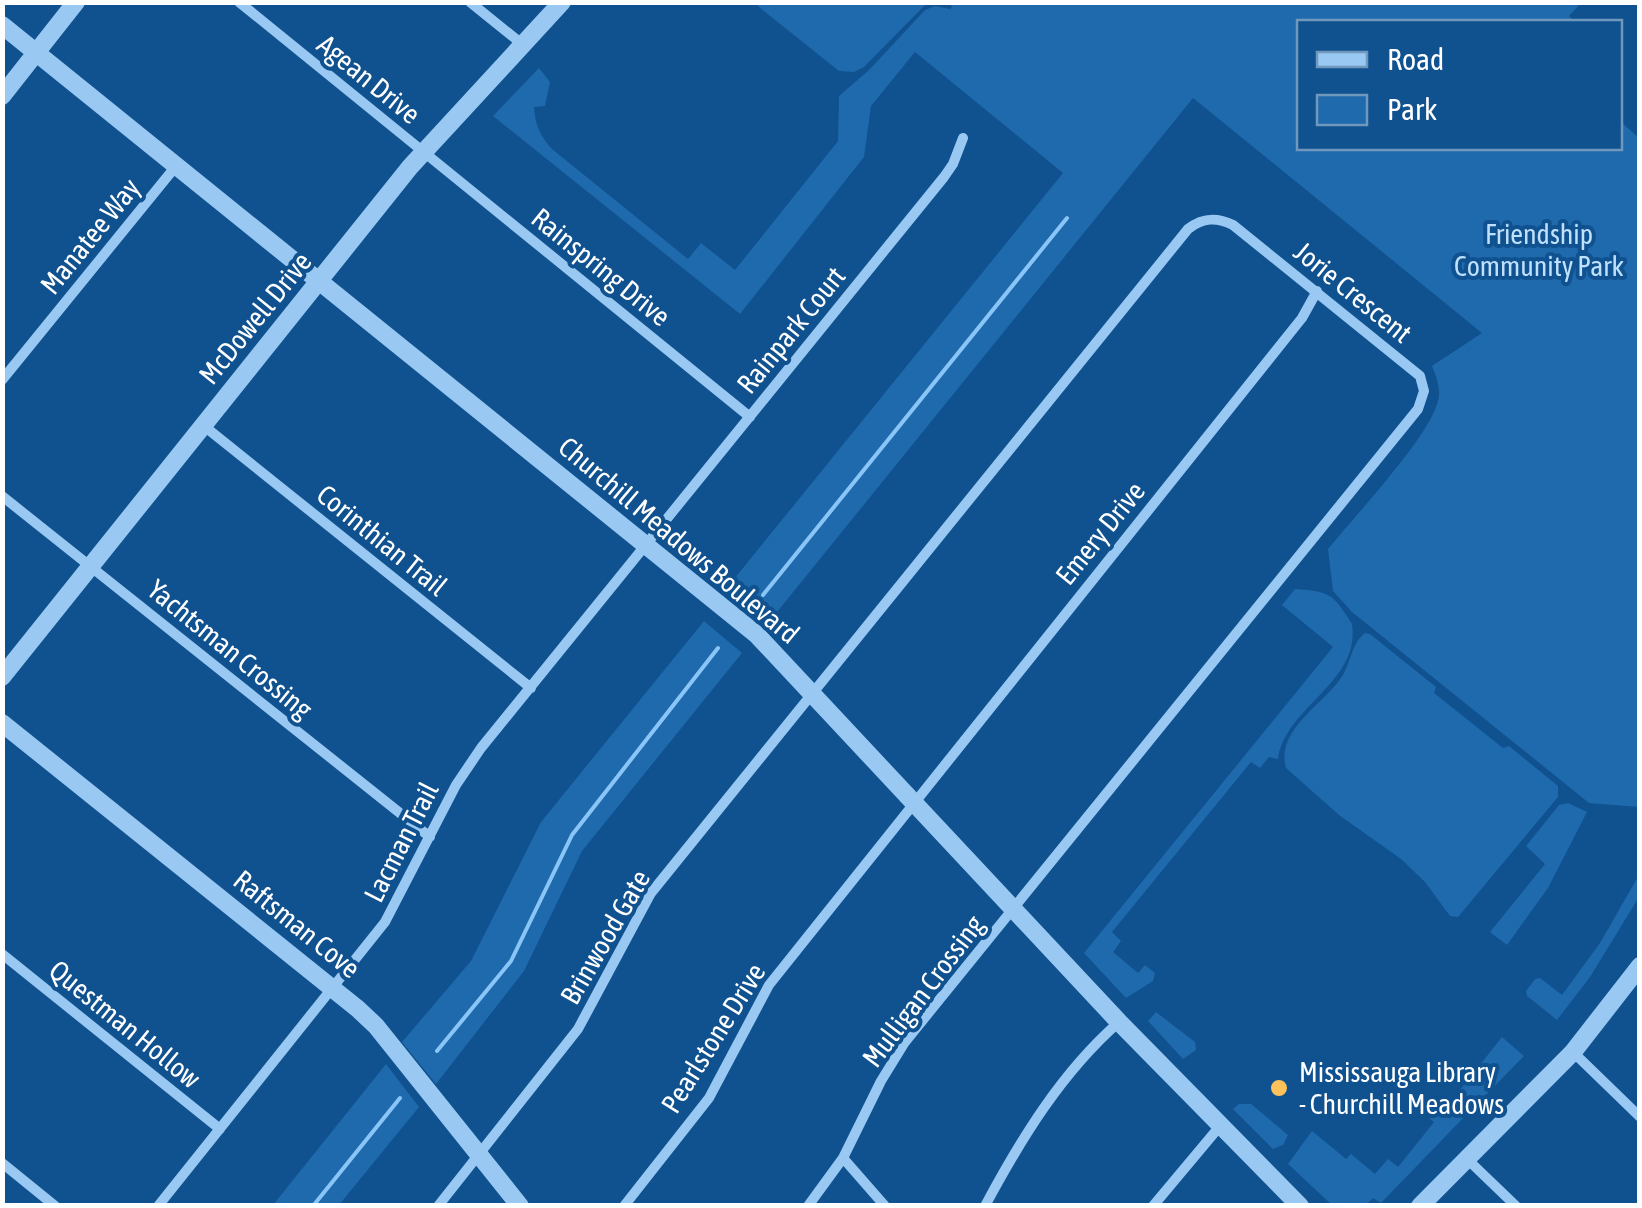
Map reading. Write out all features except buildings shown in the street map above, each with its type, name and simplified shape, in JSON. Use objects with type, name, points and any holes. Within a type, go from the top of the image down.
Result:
[{"type":"street","points":[[2,96],[76,2]]},
{"type":"street","name":"Agean Drive","points":[[238,2],[424,152]]},
{"type":"street","points":[[470,2],[522,44]]},
{"type":"street","name":"McDowell Drive","points":[[2,677],[424,152],[562,2]]},
{"type":"street","name":"Churchill Meadows Boulevard","points":[[2,26],[757,635],[1119,1022],[1300,1206]]},
{"type":"street","name":"Rainpark Court","points":[[646,545],[944,177],[963,138]]},
{"type":"street","name":"Rainspring Drive","points":[[424,152],[750,417]]},
{"type":"street","name":"Manatee Way","points":[[2,380],[176,166]]},
{"type":"street","name":"Jorie Crescent","points":[[812,692],[1198,221],[1220,218],[1233,225],[1420,376],[1424,390],[1418,409],[1015,908]]},
{"type":"street","name":"Emery Drive","points":[[916,801],[1302,318],[1317,291]]},
{"type":"street","name":"Corinthian Trail","points":[[204,426],[531,688]]},
{"type":"street","name":"Yachtsman Crossing","points":[[2,496],[430,837]]},
{"type":"street","name":"Lacman Trail","points":[[158,1206],[395,908],[466,769],[646,545]]},
{"type":"street","name":"Brinwood Gate","points":[[438,1206],[578,1029],[651,893],[812,692]]},
{"type":"street","name":"Raftsman Cove","points":[[2,722],[376,1026],[520,1206]]},
{"type":"street","name":"Pearlstone Drive","points":[[624,1206],[709,1098],[768,986],[916,801]]},
{"type":"street","name":"Mulligan Crossing","points":[[808,1206],[844,1158],[880,1081],[905,1042],[1015,908]]},
{"type":"street","name":"Questman Hollow","points":[[2,954],[220,1128]]},
{"type":"street","points":[[1420,1206],[1574,1052],[1640,966]]},
{"type":"street","points":[[984,1206],[1021,1138],[1090,1049],[1119,1022]]},
{"type":"street","points":[[1574,1052],[1640,1117]]},
{"type":"street","points":[[1153,1206],[1220,1126]]},
{"type":"street","points":[[844,1158],[885,1206]]},
{"type":"street","points":[[1466,1158],[1516,1206]]},
{"type":"street","points":[[2,1163],[55,1206]]},
{"type":"green space","name":"Friendship Community Park","points":[[948,2],[1581,3],[1569,16],[1574,20],[1297,20],[1297,150],[1622,150],[1622,123],[1639,138],[1639,807],[1589,803],[1352,612],[1333,591],[1328,549],[1405,457],[1431,419],[1439,394],[1432,366],[1482,333],[1193,98],[773,617],[730,584],[1063,173],[915,52],[871,106],[864,157],[740,314],[493,116],[539,68],[550,82],[545,106],[534,107],[541,134],[552,149],[688,259],[701,243],[735,270],[838,141],[839,96],[925,10],[952,7]]},
{"type":"green space","points":[[754,3],[927,3],[864,67],[854,72],[839,71]]},
{"type":"green space","points":[[1295,589],[1329,596],[1345,613],[1352,624],[1352,644],[1345,662],[1294,724],[1278,759],[1269,757],[1260,768],[1251,762],[1112,932],[1121,941],[1113,952],[1138,973],[1145,965],[1155,973],[1153,981],[1126,998],[1084,953],[1333,647],[1282,605]]},
{"type":"green space","points":[[704,621],[742,653],[582,851],[524,971],[436,1084],[402,1042],[471,961],[541,822]]},
{"type":"green space","points":[[1365,633],[1436,687],[1434,693],[1503,748],[1509,746],[1558,786],[1558,797],[1458,917],[1450,916],[1425,882],[1401,859],[1339,815],[1286,768],[1285,754],[1294,729],[1335,686]]},
{"type":"green space","points":[[1568,803],[1587,812],[1548,888],[1507,945],[1490,932],[1545,864],[1526,846],[1559,805]]},
{"type":"green space","points":[[1639,875],[1639,897],[1590,977],[1557,1020],[1526,991],[1540,978],[1562,995],[1600,943]]},
{"type":"green space","points":[[1156,1012],[1195,1042],[1196,1050],[1183,1059],[1148,1021]]},
{"type":"green space","points":[[1502,1037],[1524,1056],[1478,1103],[1473,1103],[1459,1091]]},
{"type":"green space","points":[[386,1064],[419,1107],[339,1205],[273,1205]]},
{"type":"green space","points":[[1451,1097],[1457,1097],[1470,1111],[1381,1203],[1373,1198],[1366,1205],[1332,1205],[1288,1164],[1312,1131],[1346,1159],[1351,1154],[1375,1174],[1388,1159],[1398,1167],[1434,1122],[1429,1118],[1435,1111],[1453,1113]]},
{"type":"green space","points":[[1239,1104],[1251,1104],[1288,1135],[1283,1145],[1273,1149],[1233,1109]]},
{"type":"waterway","points":[[763,595],[1067,218]]},
{"type":"waterway","points":[[437,1051],[511,961],[572,835],[718,648]]},
{"type":"waterway","points":[[313,1206],[400,1098]]},
{"type":"place","name":"Mississauga Library - Churchill Meadows","points":[[1279,1088]]}]
